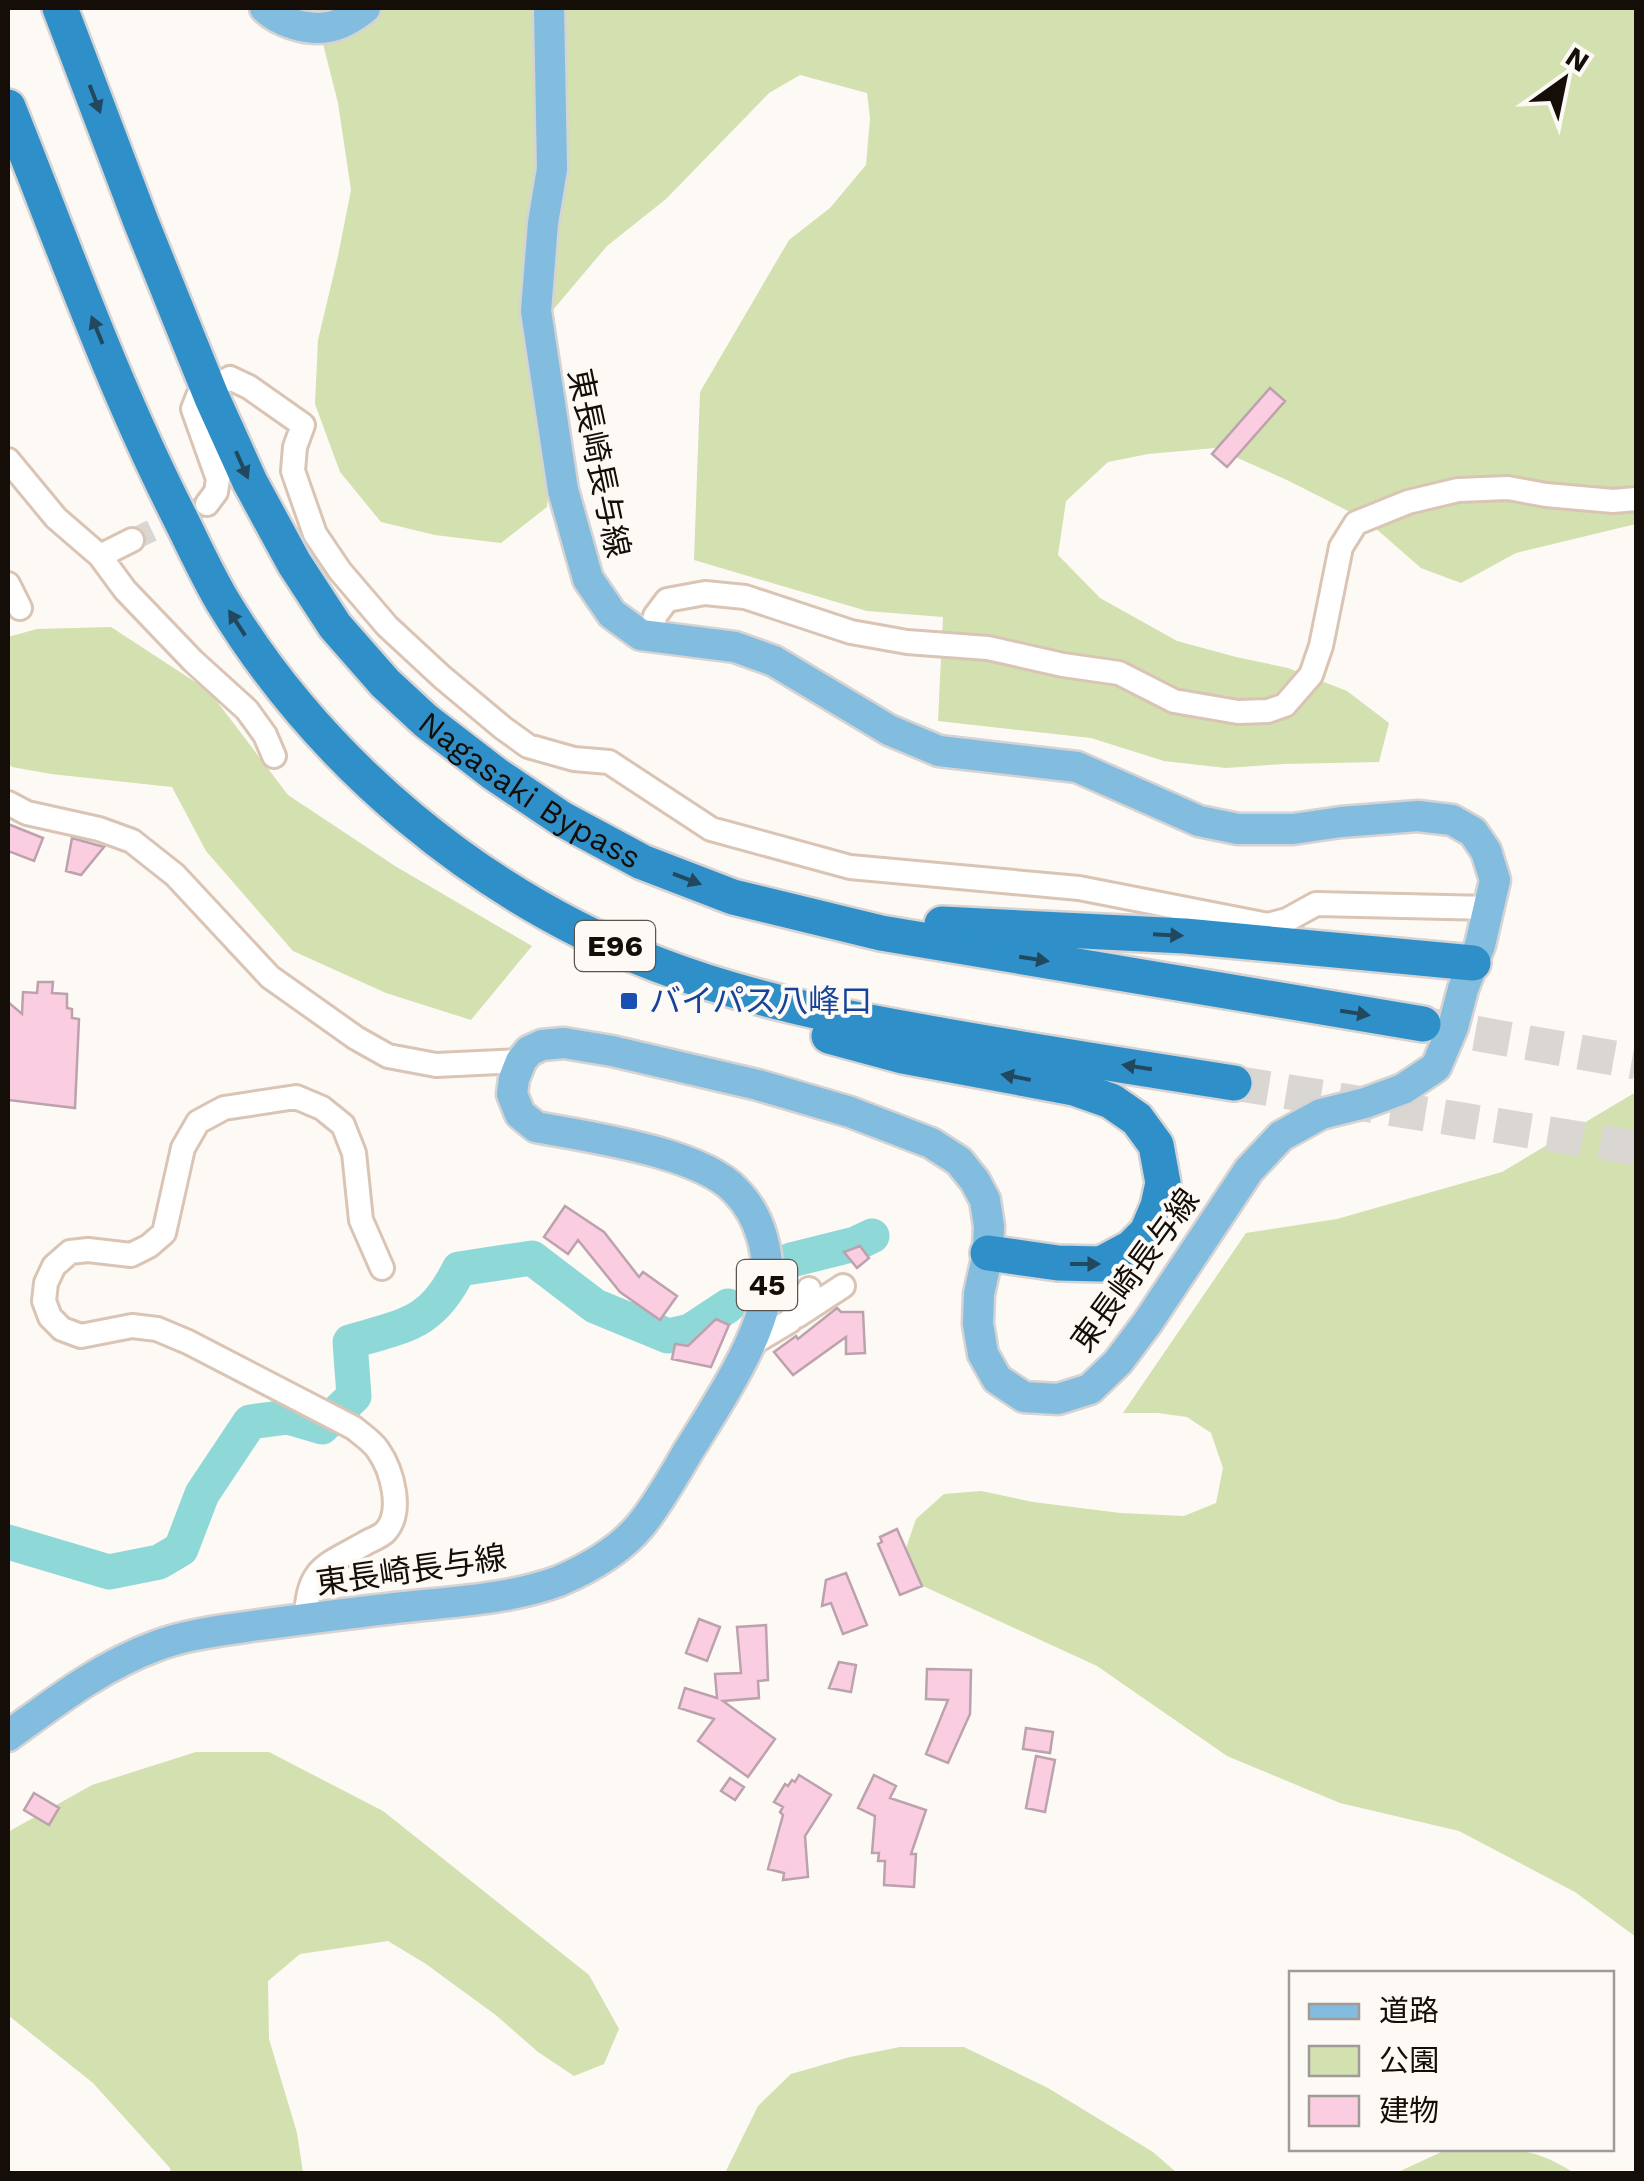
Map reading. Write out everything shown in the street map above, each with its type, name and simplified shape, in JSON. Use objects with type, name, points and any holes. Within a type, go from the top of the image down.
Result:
[{"type":"highway","name":"Nagasaki Bypass","points":[[60,8],[219,415],[294,563],[335,626],[385,683],[426,721],[495,774],[562,819],[642,862],[734,897],[826,922],[1423,1024]]},
{"type":"highway","name":"E96","points":[[8,107],[145,448],[220,598],[294,702],[397,807],[515,893],[583,931],[654,964],[718,986],[801,1008],[1007,1047],[1234,1083]]},
{"type":"highway","points":[[294,702],[351,790],[394,830],[509,913],[582,954],[650,985],[731,1014],[903,1056],[1074,1088],[1111,1101],[1137,1118],[1156,1145],[1163,1183],[1146,1232],[1131,1248],[1101,1264],[1058,1264],[988,1253]]},
{"type":"highway","points":[[826,922],[865,920],[1185,936],[1473,963]]},
{"type":"highway","points":[[840,1039],[1007,1047]]},
{"type":"main road","points":[[265,8],[298,26],[328,28],[365,8]]},
{"type":"main road","name":"東長崎長与線","points":[[8,1736],[85,1680],[157,1645],[200,1634],[487,1598],[558,1581],[589,1566],[638,1528],[714,1408],[760,1322],[768,1264],[762,1236],[752,1210],[734,1188],[713,1172],[688,1160],[536,1127],[520,1114],[512,1094],[514,1079],[529,1051],[564,1043],[758,1085],[850,1112],[931,1143],[959,1161],[985,1200],[989,1226],[979,1294],[983,1354],[997,1379],[1024,1398],[1058,1398],[1090,1389],[1118,1362],[1249,1170],[1281,1136],[1321,1114],[1404,1089],[1436,1067],[1453,1027],[1495,880],[1486,851],[1473,832],[1452,820],[1418,816],[1293,829],[1238,828],[1199,821],[1077,767],[940,750],[889,730],[774,661],[735,647],[641,635],[612,614],[588,580],[562,490],[536,311],[552,169],[549,8]]},
{"type":"street","points":[[227,380],[249,388],[303,425],[295,447],[294,472],[315,534],[340,571],[387,626],[442,678],[528,746],[574,759],[609,762],[711,829],[850,868],[1079,888],[1268,925],[1287,920],[1316,904],[1490,908]]},
{"type":"street","points":[[198,396],[193,408],[218,479],[216,492],[207,504]]},
{"type":"street","points":[[8,460],[56,518],[100,556],[126,590],[193,661],[247,710],[274,756]]},
{"type":"street","points":[[650,637],[654,616],[667,600],[705,594],[745,597],[851,632],[907,642],[988,648],[1119,673],[1174,702],[1238,712],[1268,711],[1285,705],[1311,675],[1321,646],[1341,547],[1356,524],[1408,502],[1458,490],[1508,488],[1596,500],[1636,499]]},
{"type":"street","points":[[100,556],[132,540]]},
{"type":"street","points":[[8,584],[20,608]]},
{"type":"street","points":[[8,803],[27,813],[99,829],[132,841],[175,876],[270,976],[356,1038],[388,1056],[436,1065],[521,1062]]},
{"type":"street","points":[[306,1619],[306,1596],[314,1576],[326,1564],[384,1533],[393,1518],[390,1473],[376,1448],[354,1428],[157,1329],[132,1326],[81,1336],[62,1330],[50,1317],[44,1301],[46,1283],[54,1266],[70,1252],[130,1255],[149,1246],[164,1232],[184,1148],[198,1122],[224,1108],[296,1098],[322,1108],[343,1125],[354,1154],[361,1220],[382,1268]]},
{"type":"street","points":[[748,1346],[842,1286]]},
{"type":"street","points":[[790,1321],[809,1289]]},
{"type":"green space","points":[[314,8],[1636,8],[1636,524],[1516,553],[1461,583],[1421,568],[1366,520],[1215,448],[1108,462],[1066,501],[1058,555],[1100,598],[1177,641],[1288,668],[1347,691],[1389,723],[1379,762],[1226,768],[1164,761],[1091,738],[938,721],[943,617],[867,611],[694,560],[700,392],[789,240],[830,208],[866,165],[870,118],[867,93],[800,75],[769,93],[666,199],[607,246],[552,311],[544,376],[552,447],[547,507],[501,543],[435,535],[381,522],[340,472],[315,404],[318,340],[351,190],[338,103]]},
{"type":"green space","points":[[111,627],[209,691],[288,795],[395,866],[532,946],[471,1020],[386,993],[293,951],[206,851],[172,787],[51,774],[8,763],[8,637],[37,629]]},
{"type":"green space","points":[[1636,1092],[1636,1937],[1575,1892],[1459,1831],[1340,1803],[1227,1756],[1097,1666],[923,1586],[903,1557],[916,1519],[944,1494],[981,1491],[1120,1513],[1184,1516],[1216,1503],[1223,1468],[1211,1433],[1187,1417],[1123,1413],[1246,1233],[1337,1219],[1502,1172]]},
{"type":"green space","points":[[196,1752],[269,1752],[383,1811],[589,1975],[619,2029],[604,2064],[574,2076],[426,1964],[388,1941],[300,1954],[268,1981],[269,2039],[297,2133],[303,2173],[171,2173],[93,2083],[8,2015],[8,1832],[92,1785]]},
{"type":"green space","points":[[900,2047],[964,2047],[1048,2088],[1153,2152],[1177,2173],[725,2173],[758,2106],[791,2074]]},
{"type":"green space","points":[[1444,2151],[1522,2151],[1574,2173],[1396,2173]]},
{"type":"building","points":[[1270,388],[1285,401],[1227,467],[1212,454]]},
{"type":"building","points":[[8,824],[43,838],[34,861],[8,851]]},
{"type":"building","points":[[72,838],[104,847],[81,875],[66,871]]},
{"type":"building","points":[[38,982],[53,982],[52,993],[67,994],[67,1008],[72,1009],[72,1018],[79,1019],[75,1108],[8,1100],[8,1002],[22,1014],[23,992],[37,993]]},
{"type":"building","points":[[565,1206],[604,1232],[639,1277],[643,1272],[677,1296],[660,1320],[620,1292],[578,1240],[568,1254],[544,1237]]},
{"type":"building","points":[[860,1246],[869,1258],[857,1268],[844,1252]]},
{"type":"building","points":[[837,1308],[841,1312],[863,1312],[865,1353],[846,1354],[846,1337],[793,1375],[774,1352],[796,1336],[798,1339]]},
{"type":"building","points":[[716,1319],[729,1325],[711,1367],[672,1359],[675,1344],[688,1346]]},
{"type":"building","points":[[897,1529],[922,1586],[900,1595],[878,1544],[882,1542],[880,1537]]},
{"type":"building","points":[[846,1573],[867,1625],[843,1634],[831,1603],[822,1606],[826,1580]]},
{"type":"building","points":[[699,1619],[720,1627],[707,1661],[686,1653]]},
{"type":"building","points":[[766,1625],[768,1680],[758,1681],[759,1698],[723,1701],[775,1739],[748,1777],[698,1741],[714,1719],[679,1708],[685,1688],[717,1698],[715,1674],[741,1673],[737,1627]]},
{"type":"building","points":[[839,1662],[856,1665],[851,1692],[829,1688]]},
{"type":"building","points":[[927,1669],[971,1670],[970,1714],[948,1763],[926,1754],[948,1700],[926,1699]]},
{"type":"building","points":[[1026,1728],[1053,1732],[1050,1753],[1023,1749]]},
{"type":"building","points":[[1036,1756],[1055,1760],[1045,1812],[1026,1808]]},
{"type":"building","points":[[799,1775],[831,1795],[805,1836],[808,1877],[783,1880],[784,1873],[768,1869],[783,1815],[783,1807],[774,1802],[785,1784],[795,1782]]},
{"type":"building","points":[[874,1775],[896,1786],[890,1798],[926,1810],[911,1854],[916,1854],[914,1887],[884,1885],[885,1861],[878,1861],[879,1853],[872,1853],[875,1816],[858,1808]]},
{"type":"building","points":[[730,1778],[744,1787],[735,1800],[721,1791]]},
{"type":"building","points":[[34,1793],[59,1808],[49,1825],[24,1810]]},
{"type":"waterway","points":[[791,1260],[872,1236]]},
{"type":"waterway","points":[[8,1542],[109,1572],[159,1562],[181,1549],[202,1494],[250,1422],[288,1417],[322,1427],[354,1396],[350,1342],[402,1326],[427,1312],[449,1288],[459,1269],[532,1258],[595,1306],[668,1336],[690,1331],[728,1306]]},
{"type":"tunnel","points":[[132,540],[207,504]]},
{"type":"tunnel","points":[[1423,1024],[1636,1062]]},
{"type":"tunnel","points":[[1234,1083],[1636,1148]]},
{"type":"place","name":"バイパス八峰口","points":[[629,1001]]}]
